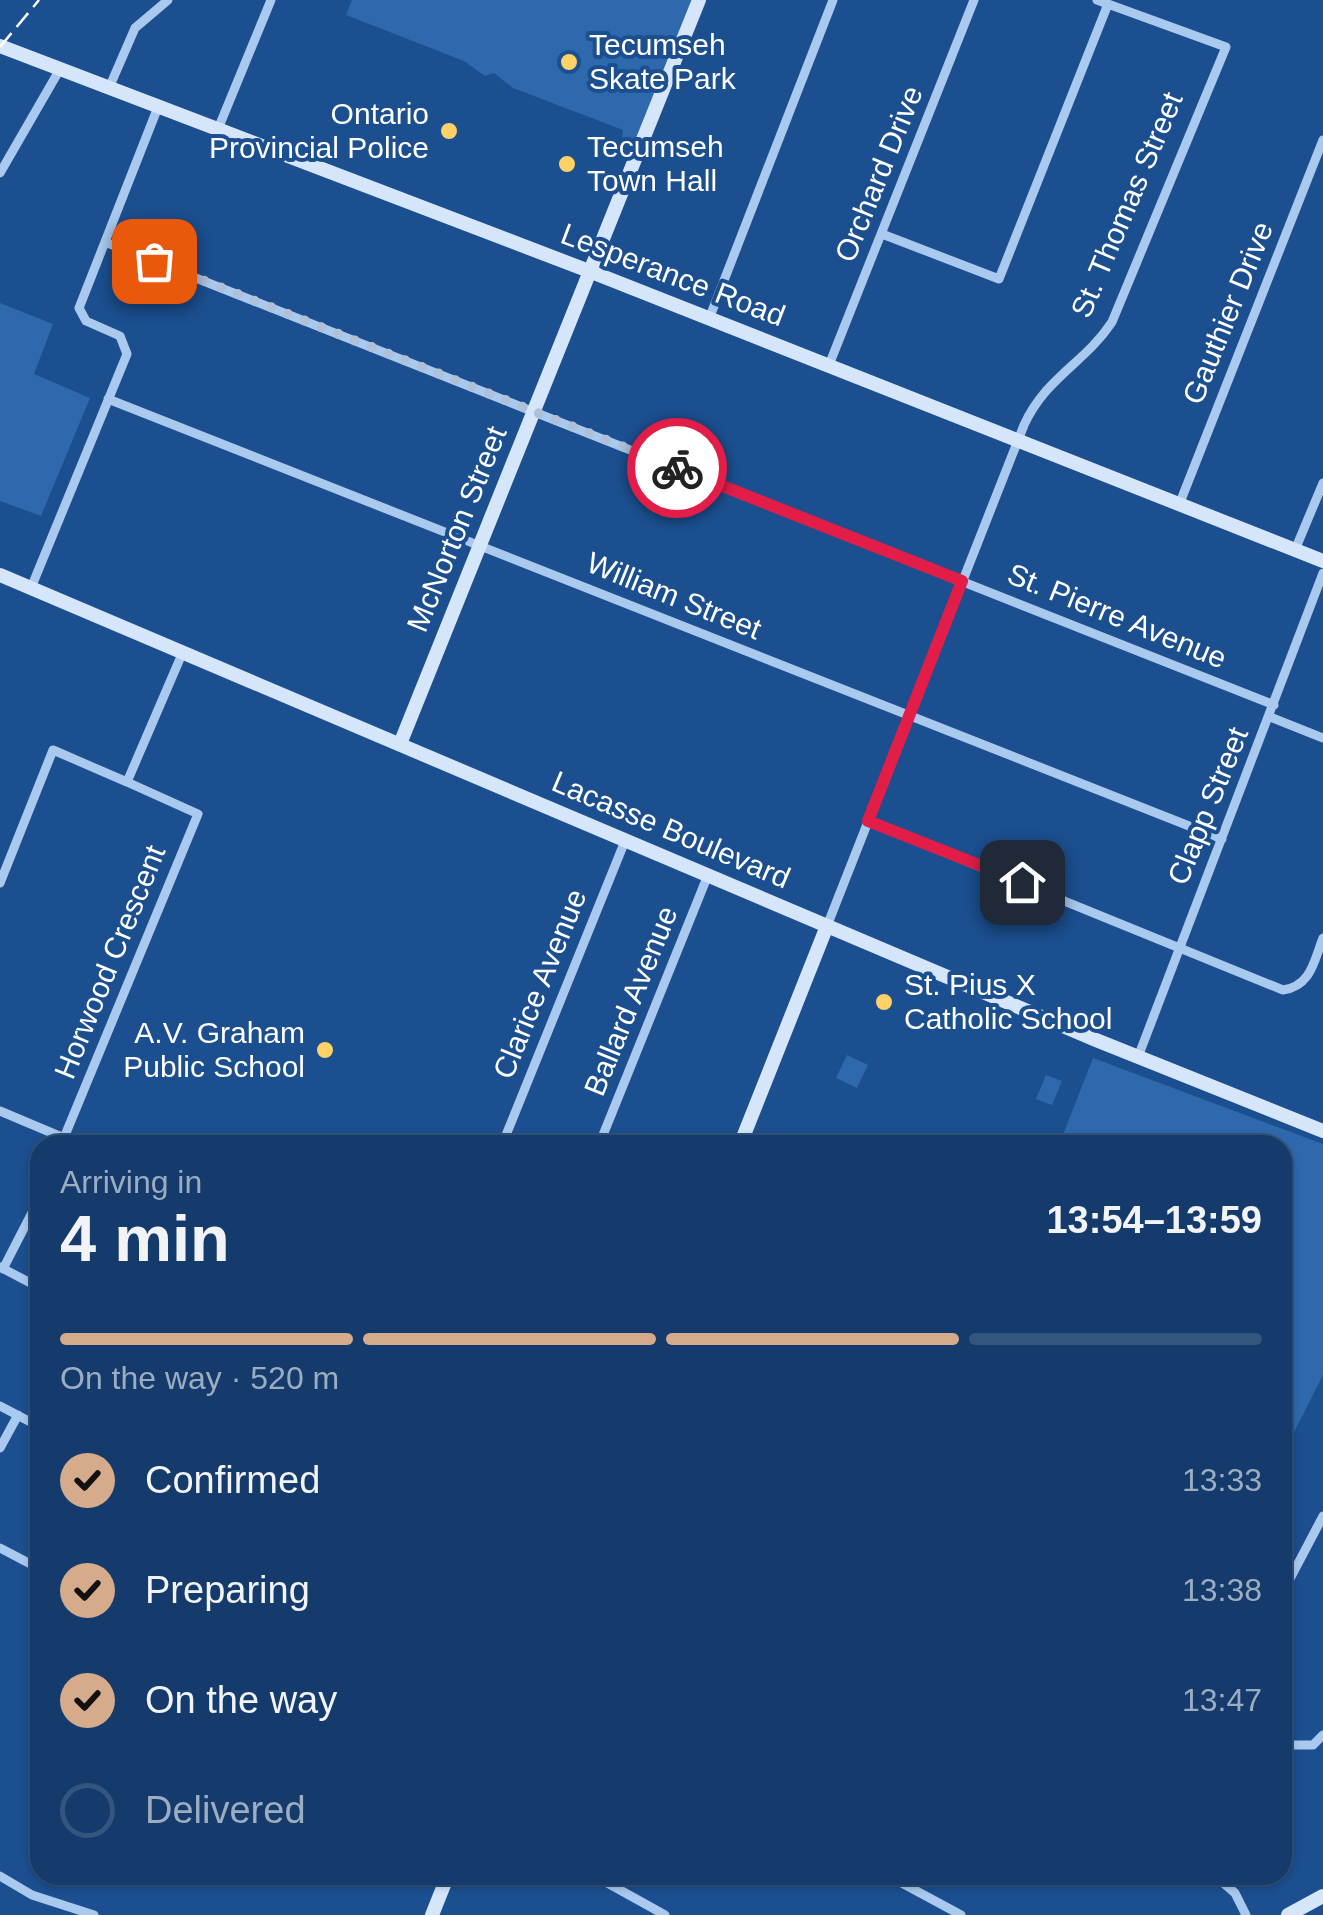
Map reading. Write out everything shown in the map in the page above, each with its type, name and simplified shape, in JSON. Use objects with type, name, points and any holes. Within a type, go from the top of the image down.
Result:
[{"type":"street","points":[[109,88],[135,28],[168,0]]},
{"type":"street","points":[[218,129],[270,0]]},
{"type":"street","name":"McNorton Street","points":[[400,744],[699,0]]},
{"type":"street","points":[[709,319],[833,0]]},
{"type":"street","name":"Orchard Drive","points":[[830,365],[974,0]]},
{"type":"street","points":[[882,234],[999,280],[1108,4],[1097,0]]},
{"type":"street","name":"St. Thomas Street","points":[[744,1135],[1036,400],[1063,370],[1098,342],[1112,322],[1226,47],[1108,4]]},
{"type":"street","name":"Lesperance Road","points":[[0,46],[589,270],[1323,561]]},
{"type":"street","points":[[0,173],[60,69]]},
{"type":"street","points":[[31,588],[126,354],[120,336],[86,321],[80,308],[158,107]]},
{"type":"street","name":"Gauthier Drive","points":[[1179,505],[1323,140]]},
{"type":"street","name":"St. Pierre Avenue","points":[[105,242],[1274,705]]},
{"type":"street","name":"William Street","points":[[108,399],[1222,839]]},
{"type":"street","points":[[1294,550],[1323,483]]},
{"type":"street","name":"Clapp Street","points":[[1138,1056],[1323,573]]},
{"type":"street","name":"Lacasse Boulevard","points":[[0,575],[708,876],[1323,1131]]},
{"type":"street","points":[[126,782],[182,654]]},
{"type":"street","points":[[1270,717],[1323,738]]},
{"type":"street","name":"Horwood Crescent","points":[[0,884],[53,750],[198,814],[65,1135]]},
{"type":"street","points":[[868,821],[1180,944],[1190,953],[1283,990],[1298,988],[1308,976],[1323,938]]},
{"type":"street","name":"Clarice Avenue","points":[[506,1135],[625,841]]},
{"type":"street","name":"Ballard Avenue","points":[[603,1135],[708,876]]},
{"type":"street","name":"Horwood Crescent","points":[[0,1112],[50,1135]]},
{"type":"street","points":[[30,1215],[1,1268],[30,1283]]},
{"type":"street","points":[[0,1406],[30,1422]]},
{"type":"street","points":[[0,1448],[18,1415]]},
{"type":"street","points":[[1292,1575],[1323,1516]]},
{"type":"street","points":[[0,1548],[30,1564]]},
{"type":"street","points":[[1292,1745],[1313,1744],[1323,1735]]},
{"type":"street","points":[[0,1876],[32,1895],[94,1915]]},
{"type":"street","points":[[432,1915],[444,1885]]},
{"type":"street","points":[[611,1885],[665,1915]]},
{"type":"street","points":[[906,1885],[961,1915]]},
{"type":"street","points":[[1225,1885],[1246,1915]]},
{"type":"street","points":[[1288,1915],[1323,1896]]},
{"type":"shaded area","points":[[352,0],[693,0],[635,144],[622,140],[623,130],[513,88],[494,73],[485,76],[464,61],[346,15]]},
{"type":"shaded area","points":[[0,303],[53,324],[34,374],[90,398],[41,516],[0,501]]},
{"type":"shaded area","points":[[847,1055],[868,1065],[857,1088],[836,1078]]},
{"type":"shaded area","points":[[1093,1058],[1323,1144],[1323,1375],[1292,1436],[1292,1135],[1063,1135]]},
{"type":"shaded area","points":[[1046,1075],[1062,1081],[1052,1105],[1036,1099]]},
{"type":"railway","points":[[0,47],[39,0]]},
{"type":"way so far","points":[[154,261],[677,468]]},
{"type":"place","name":"Tecumseh Skate Park","points":[[569,62]]},
{"type":"place","name":"Ontario Provincial Police","points":[[449,131]]},
{"type":"place","name":"Tecumseh Town Hall","points":[[567,164]]},
{"type":"place","name":"St. Pius X Catholic School","points":[[884,1002]]},
{"type":"place","name":"A.V. Graham Public School","points":[[325,1050]]},
{"type":"route","points":[[677,468],[962,581],[868,821],[1022,882]]}]
